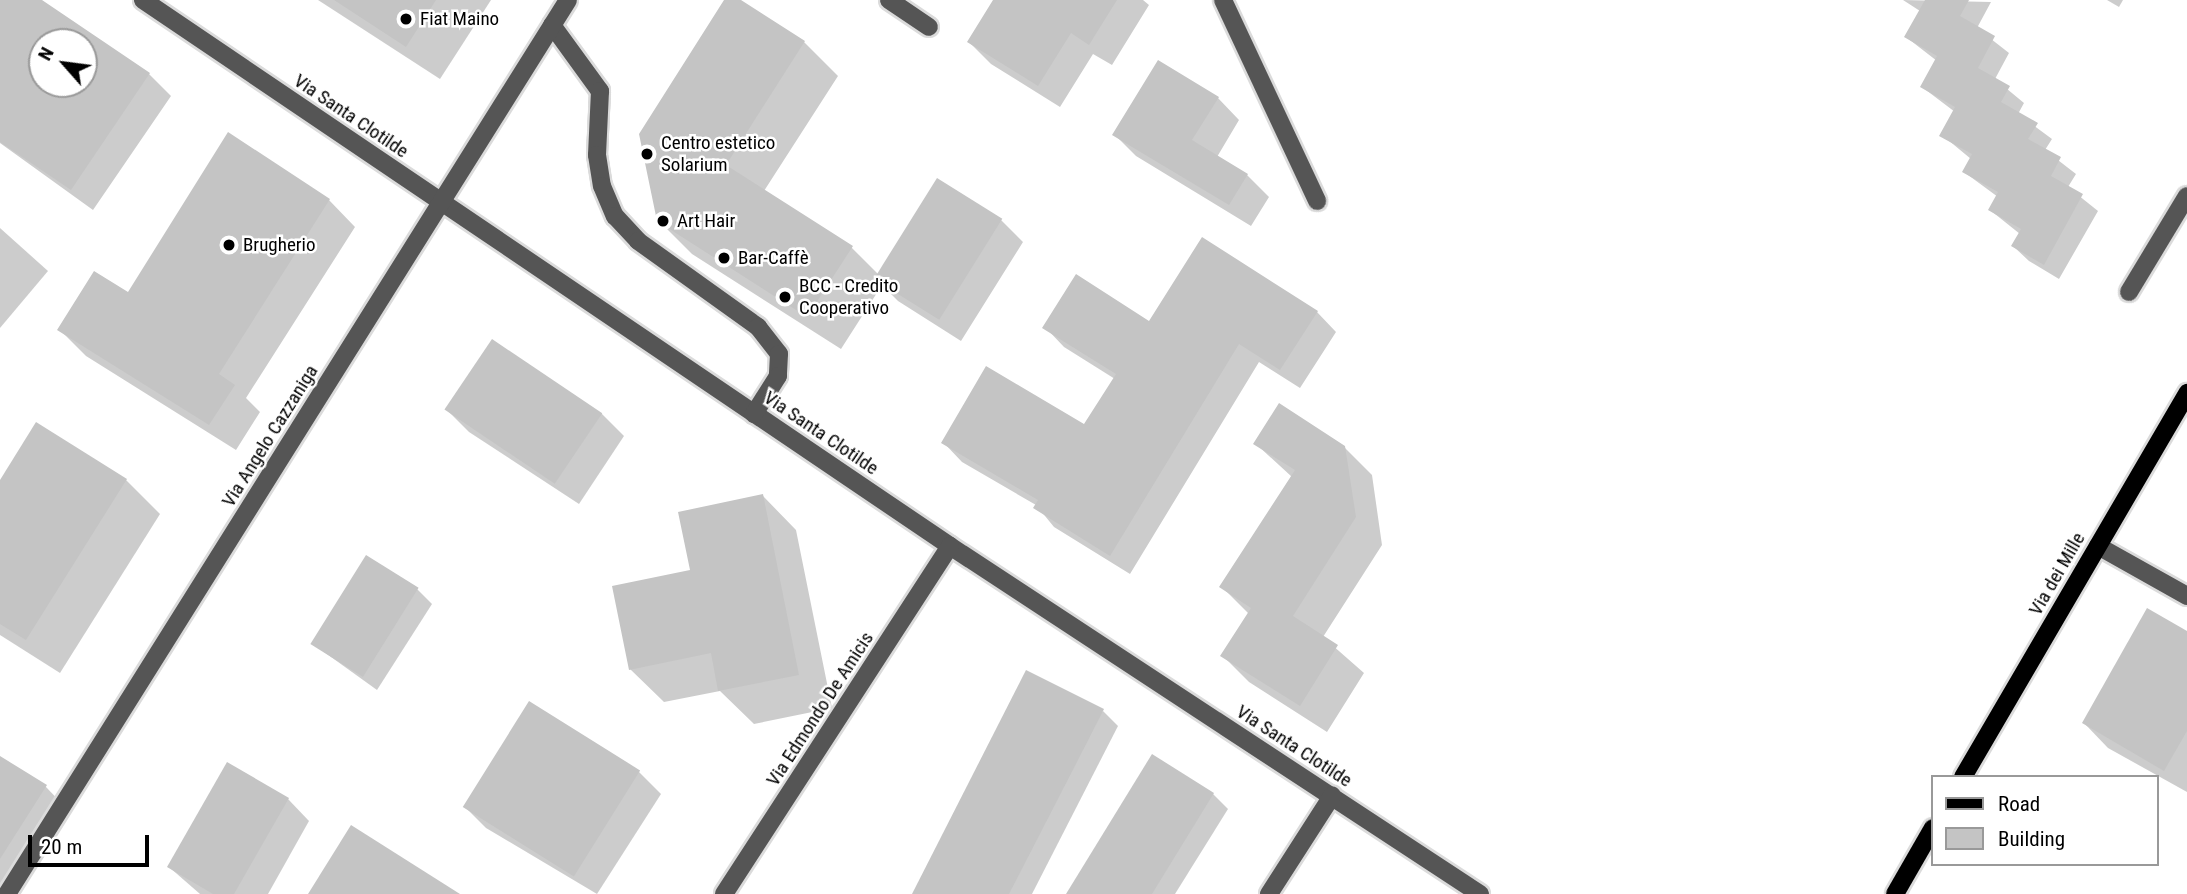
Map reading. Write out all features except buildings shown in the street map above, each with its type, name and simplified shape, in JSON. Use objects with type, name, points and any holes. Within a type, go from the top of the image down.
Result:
[{"type":"main road","name":"Via dei Mille","points":[[1964,775],[2187,393]]},
{"type":"main road","points":[[1895,894],[1932,830]]},
{"type":"street","name":"Via Santa Clotilde","points":[[143,0],[950,546],[1480,894]]},
{"type":"street","name":"Via Angelo Cazzaniga","points":[[7,894],[568,0]]},
{"type":"street","points":[[889,0],[929,27]]},
{"type":"street","points":[[1223,0],[1317,201]]},
{"type":"street","points":[[552,25],[600,91],[597,155],[602,186],[615,216],[638,241],[766,334],[779,354],[778,376],[754,414]]},
{"type":"street","points":[[2129,292],[2187,197]]},
{"type":"street","name":"Via Edmondo De Amicis","points":[[724,894],[950,546]]},
{"type":"street","points":[[2098,546],[2187,596]]},
{"type":"street","points":[[1269,894],[1332,796]]},
{"type":"place","name":"Fiat Maino","points":[[406,19]]},
{"type":"place","name":"Centro estetico Solarium","points":[[647,154]]},
{"type":"place","name":"Art Hair","points":[[663,221]]},
{"type":"place","name":"Brugherio","points":[[229,245]]},
{"type":"place","name":"Bar-Caffè","points":[[724,258]]},
{"type":"place","name":"BCC - Credito Cooperativo","points":[[785,297]]}]
